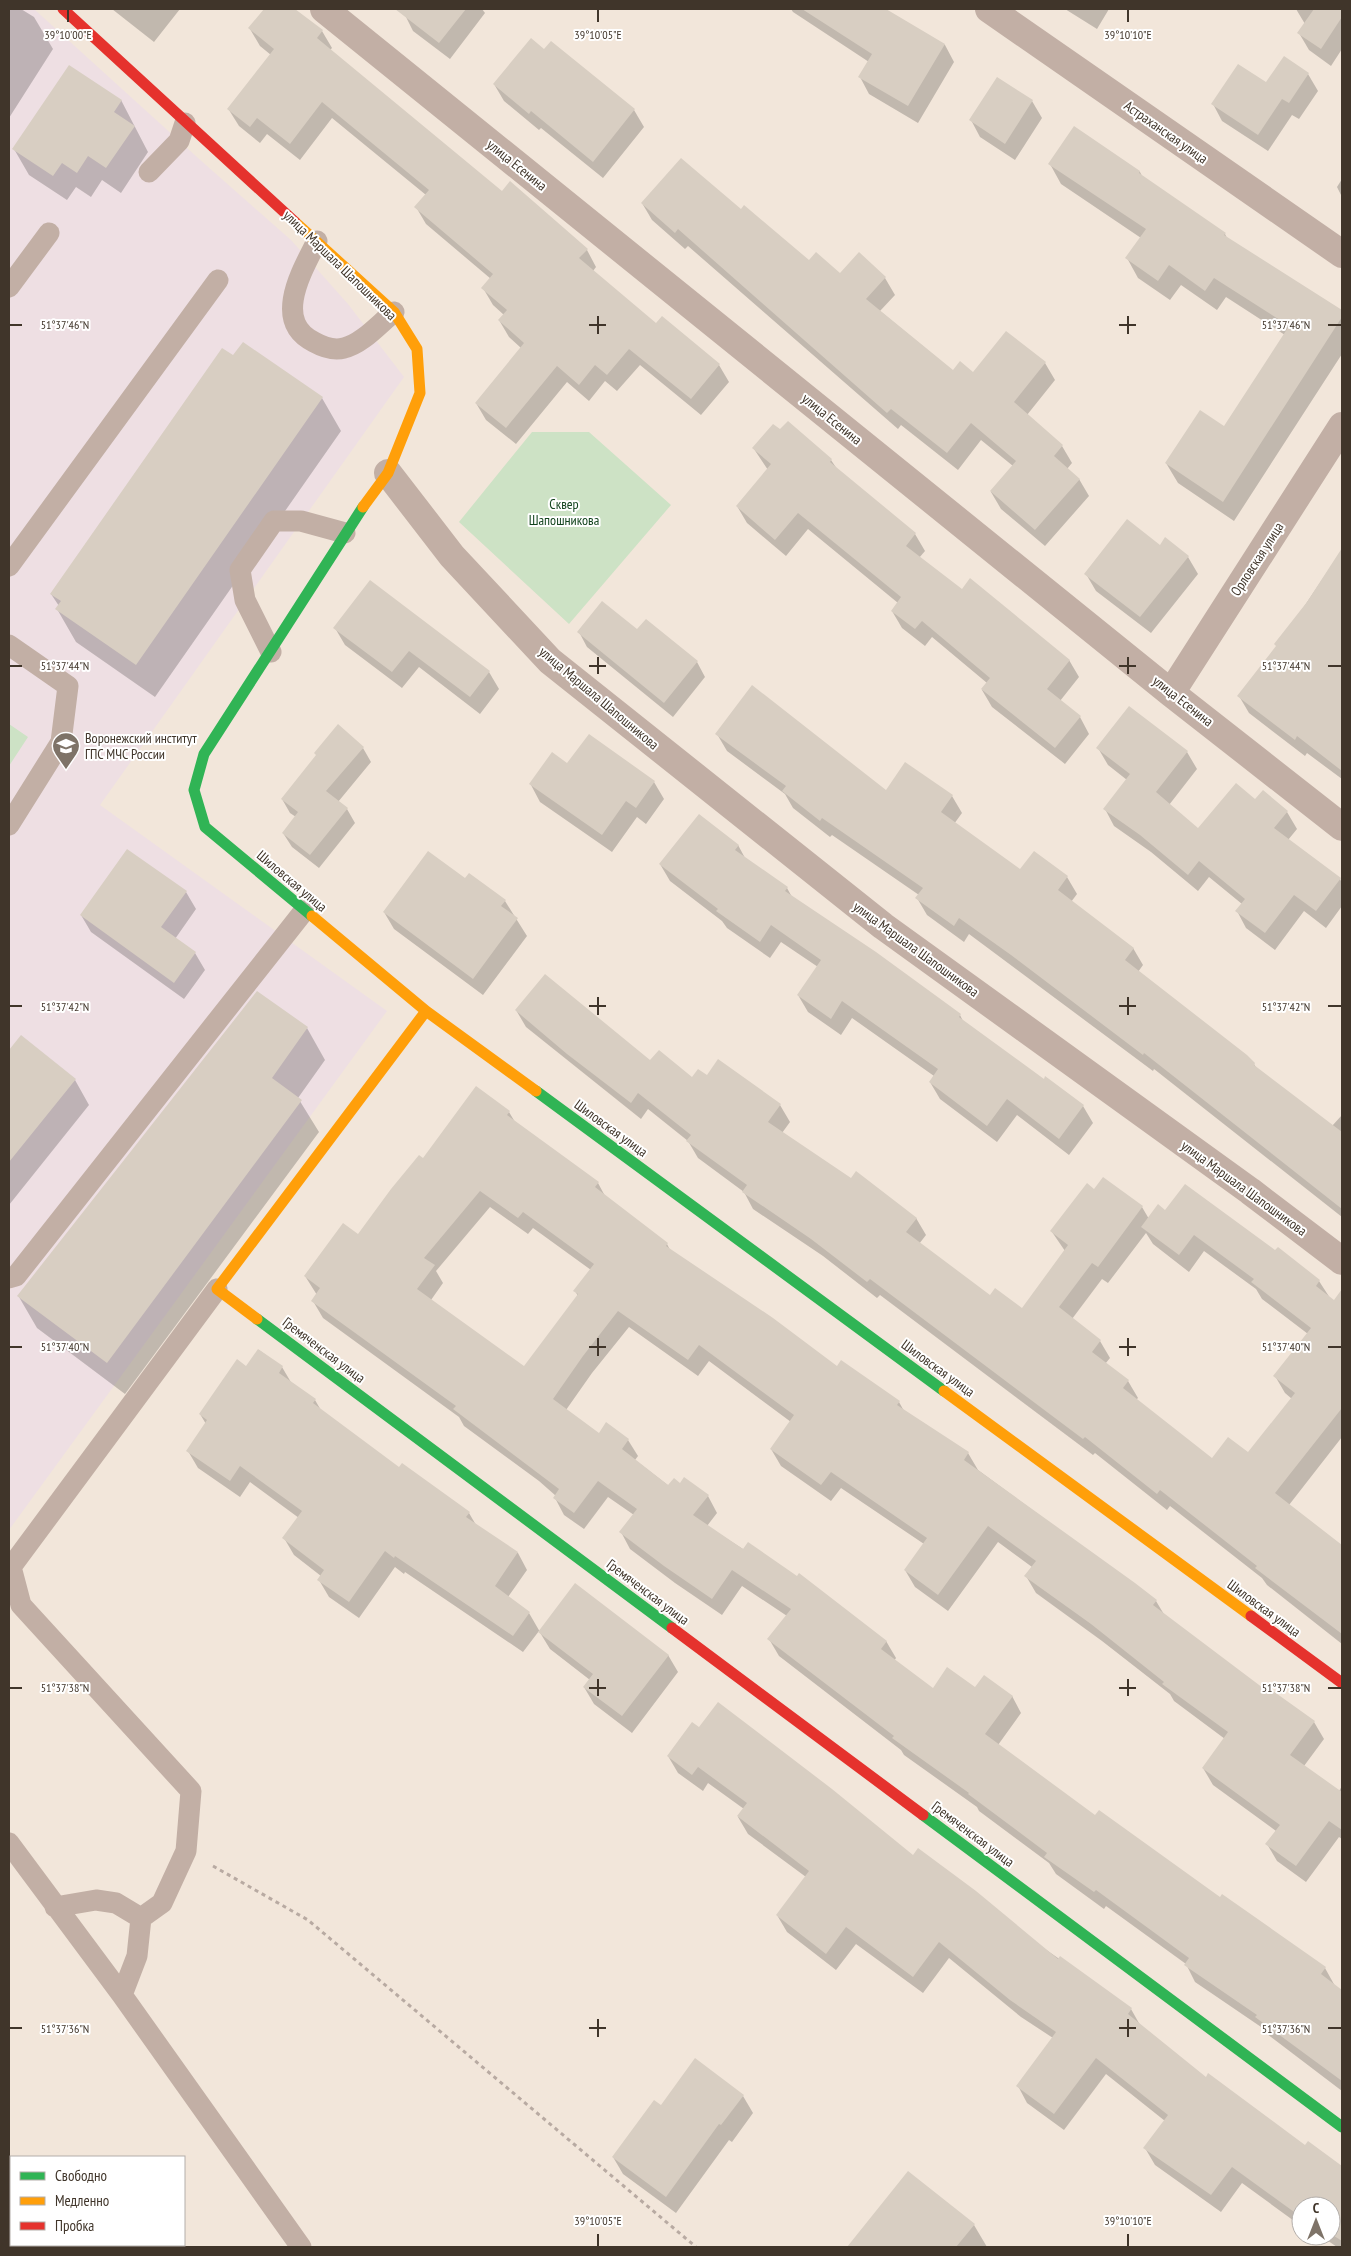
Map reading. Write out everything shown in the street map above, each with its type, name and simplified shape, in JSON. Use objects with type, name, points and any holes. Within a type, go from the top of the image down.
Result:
[{"type":"street","name":"улица Маршала Шапошникова","points":[[63,9],[185,123],[394,312],[417,349],[420,393],[388,473],[452,556],[550,661],[882,926],[1250,1191],[1342,1261]]},
{"type":"street","name":"улица Есенина","points":[[324,9],[1171,692],[1342,826]]},
{"type":"street","name":"Астраханская улица","points":[[989,9],[1342,254]]},
{"type":"street","name":"Орловская улица","points":[[1171,692],[1342,426]]},
{"type":"street","name":"Шиловская улица","points":[[388,473],[345,533],[271,652],[204,754],[194,790],[205,827],[426,1011],[1342,1683]]},
{"type":"street","points":[[217,1289],[426,1011]]},
{"type":"street","name":"Гремяченская улица","points":[[217,1289],[1342,2127]]},
{"type":"lane","points":[[149,172],[179,141],[185,123]]},
{"type":"lane","points":[[9,287],[49,233]]},
{"type":"lane","points":[[317,241],[296,284],[292,304],[295,325],[307,339],[327,348],[344,348],[359,340],[394,312]]},
{"type":"lane","points":[[9,566],[218,280]]},
{"type":"lane","points":[[271,652],[245,600],[240,570],[274,521],[301,521],[345,533]]},
{"type":"lane","points":[[9,645],[68,686],[61,742],[9,825]]},
{"type":"lane","points":[[9,1278],[16,1276],[304,911]]},
{"type":"lane","points":[[141,1918],[162,1904],[186,1851],[191,1791],[21,1606],[10,1567],[217,1289]]},
{"type":"lane","points":[[9,1842],[122,1995],[301,2247]]},
{"type":"lane","points":[[55,1906],[96,1900],[116,1904],[141,1918]]},
{"type":"lane","points":[[122,1995],[137,1956],[141,1918]]},
{"type":"path","points":[[186,1851],[308,1920],[696,2247]]},
{"type":"shaded area","name":"Воронежский институт ГПС МЧС России","points":[[9,9],[34,9],[291,240],[348,304],[404,377],[100,805],[387,1011],[9,1530]]},
{"type":"green space","name":"Сквер Шапошникова","points":[[532,432],[589,432],[671,505],[569,624],[459,522]]},
{"type":"green space","points":[[9,724],[28,737],[9,766]]},
{"type":"building","points":[[264,9],[295,9],[323,30],[317,38],[502,191],[510,181],[588,249],[579,258],[656,323],[662,316],[720,364],[691,399],[629,349],[607,375],[595,365],[579,385],[557,366],[506,428],[475,403],[524,343],[498,320],[507,310],[481,288],[493,274],[414,207],[429,190],[322,102],[290,144],[257,118],[250,127],[227,109],[274,49],[248,28]]},
{"type":"building","points":[[395,9],[466,9],[439,43]]},
{"type":"building","points":[[802,9],[886,9],[945,44],[908,106],[858,77],[872,54]]},
{"type":"building","points":[[1314,9],[1342,9],[1342,17],[1321,49],[1297,33]]},
{"type":"building","points":[[531,38],[544,49],[551,41],[635,109],[593,162],[531,111],[529,114],[493,84]]},
{"type":"building","points":[[1284,56],[1309,73],[1289,103],[1282,99],[1258,135],[1211,104],[1238,64],[1266,82]]},
{"type":"building","points":[[69,65],[122,100],[114,112],[135,126],[106,168],[88,156],[77,173],[62,163],[53,176],[12,149]]},
{"type":"building","points":[[997,77],[1033,100],[1005,144],[969,120]]},
{"type":"building","points":[[1074,126],[1226,233],[1224,235],[1342,310],[1342,317],[1223,502],[1165,463],[1200,410],[1224,426],[1289,326],[1214,278],[1205,291],[1169,265],[1158,281],[1125,258],[1146,229],[1048,164]]},
{"type":"building","points":[[681,158],[741,209],[744,205],[809,260],[816,252],[840,273],[859,252],[886,277],[866,299],[953,370],[960,361],[973,372],[1006,331],[1046,362],[1014,402],[1063,445],[1054,456],[1080,479],[1035,530],[990,491],[1016,461],[971,423],[947,453],[891,409],[887,413],[678,229],[675,233],[641,203]]},
{"type":"building","points":[[243,342],[323,397],[136,665],[55,609],[61,601],[50,594],[222,348],[233,355]]},
{"type":"building","points":[[788,421],[832,459],[830,462],[916,533],[906,546],[962,589],[970,578],[1070,660],[1047,689],[1081,716],[1055,748],[981,689],[990,678],[922,621],[915,629],[891,611],[901,597],[798,513],[775,540],[736,506],[771,464],[752,448],[773,424],[780,429]]},
{"type":"building","points":[[1127,519],[1160,545],[1165,537],[1189,556],[1140,617],[1084,574]]},
{"type":"building","points":[[1342,548],[1342,771],[1297,736],[1295,740],[1237,696],[1276,646],[1274,644],[1307,602]]},
{"type":"building","points":[[370,580],[490,671],[470,697],[409,651],[392,672],[333,628]]},
{"type":"building","points":[[602,601],[637,629],[646,619],[698,661],[664,703],[577,632]]},
{"type":"building","points":[[752,685],[886,790],[905,762],[953,795],[941,812],[1020,869],[1034,851],[1068,876],[1058,890],[1134,948],[1125,960],[1247,1055],[1255,1063],[1254,1065],[1342,1132],[1342,1209],[1144,1053],[1143,1055],[1011,955],[959,918],[954,926],[915,898],[923,888],[822,818],[820,821],[782,791],[786,786],[715,734]]},
{"type":"building","points":[[1129,706],[1188,751],[1156,792],[1198,828],[1236,783],[1255,799],[1263,790],[1288,811],[1274,828],[1341,878],[1316,911],[1294,895],[1265,933],[1235,911],[1245,899],[1199,861],[1188,875],[1140,835],[1103,809],[1130,774],[1096,748]]},
{"type":"building","points":[[338,724],[364,747],[326,791],[348,808],[310,855],[282,833],[298,812],[281,799],[316,755],[314,753]]},
{"type":"building","points":[[589,734],[655,781],[636,808],[626,801],[602,835],[529,784],[552,752],[567,763]]},
{"type":"building","points":[[699,814],[739,845],[735,850],[788,887],[785,891],[876,952],[961,1014],[959,1017],[1044,1079],[1045,1076],[1084,1105],[1059,1139],[1007,1099],[987,1126],[929,1082],[938,1069],[842,1001],[831,1019],[797,995],[821,960],[771,925],[760,942],[716,911],[718,909],[659,864]]},
{"type":"building","points":[[127,849],[187,891],[161,927],[196,952],[174,983],[80,915]]},
{"type":"building","points":[[428,851],[465,878],[469,873],[506,900],[501,906],[518,918],[473,979],[383,912]]},
{"type":"building","points":[[545,974],[650,1060],[659,1050],[692,1077],[698,1069],[707,1075],[718,1059],[781,1104],[768,1122],[851,1178],[856,1171],[917,1218],[906,1232],[990,1295],[995,1288],[1022,1308],[1068,1245],[1050,1231],[1087,1183],[1094,1189],[1103,1177],[1143,1206],[1098,1267],[1092,1263],[1059,1307],[1101,1340],[1092,1352],[1129,1380],[1123,1388],[1212,1458],[1228,1437],[1248,1452],[1295,1393],[1273,1376],[1311,1328],[1251,1282],[1254,1279],[1194,1235],[1179,1255],[1141,1227],[1158,1204],[1165,1210],[1185,1184],[1275,1250],[1278,1247],[1320,1280],[1316,1286],[1334,1300],[1342,1289],[1342,1408],[1275,1493],[1342,1545],[1342,1634],[1255,1568],[1257,1566],[1160,1490],[1157,1494],[1085,1437],[1083,1439],[870,1279],[867,1282],[811,1239],[742,1192],[747,1185],[686,1141],[691,1135],[638,1093],[631,1103],[567,1054],[515,1010]]},
{"type":"building","points":[[257,991],[308,1027],[272,1078],[302,1100],[107,1363],[17,1296]]},
{"type":"building","points":[[21,1035],[76,1079],[9,1162],[9,1050]]},
{"type":"building","points":[[476,1086],[510,1111],[507,1115],[599,1182],[595,1187],[668,1243],[666,1246],[773,1318],[837,1366],[841,1360],[900,1401],[897,1405],[969,1452],[964,1460],[1135,1583],[1157,1600],[1153,1605],[1271,1694],[1273,1691],[1315,1721],[1290,1755],[1342,1792],[1342,1830],[1329,1821],[1296,1866],[1265,1844],[1280,1825],[1202,1768],[1228,1732],[1162,1684],[1164,1682],[1091,1624],[1024,1576],[1036,1561],[988,1526],[938,1595],[904,1570],[927,1538],[831,1472],[821,1485],[770,1449],[794,1415],[699,1345],[688,1360],[618,1311],[553,1399],[599,1433],[606,1422],[629,1439],[622,1449],[668,1485],[674,1478],[680,1483],[684,1477],[709,1495],[693,1515],[743,1549],[748,1542],[797,1576],[799,1573],[887,1641],[881,1649],[933,1688],[947,1667],[975,1687],[984,1675],[1013,1696],[985,1734],[1095,1815],[1099,1810],[1220,1897],[1222,1894],[1326,1967],[1321,1974],[1342,1990],[1342,2081],[1255,2017],[1257,2015],[1184,1965],[1189,1958],[1096,1890],[1094,1892],[1044,1857],[1047,1853],[969,1793],[892,1738],[894,1736],[767,1639],[791,1609],[732,1570],[712,1599],[619,1532],[637,1509],[598,1481],[574,1513],[553,1498],[559,1489],[453,1409],[456,1406],[311,1301],[320,1288],[304,1276],[343,1223],[358,1234],[419,1155],[423,1158]],"holes":[[[480,1191],[518,1218],[523,1212],[594,1264],[573,1291],[578,1294],[524,1366],[417,1289],[435,1265],[424,1258]]]},
{"type":"building","points":[[258,1349],[283,1366],[279,1373],[316,1399],[313,1403],[399,1467],[402,1463],[470,1512],[466,1517],[518,1552],[495,1586],[530,1612],[513,1636],[385,1551],[349,1602],[317,1580],[324,1570],[282,1538],[302,1511],[240,1466],[230,1481],[186,1451],[207,1420],[199,1414],[237,1359],[246,1366]]},
{"type":"building","points":[[575,1583],[669,1655],[622,1716],[583,1687],[593,1674],[538,1632]]},
{"type":"building","points":[[718,1702],[832,1789],[913,1855],[918,1848],[976,1891],[1058,1959],[1060,1956],[1132,2008],[1128,2014],[1206,2077],[1208,2073],[1305,2145],[1308,2141],[1342,2166],[1342,2241],[1341,2196],[1291,2196],[1291,2210],[1232,2167],[1211,2195],[1143,2148],[1168,2115],[1096,2058],[1054,2114],[1016,2086],[1056,2032],[1010,2000],[939,1942],[913,1977],[846,1927],[826,1954],[776,1915],[809,1871],[737,1816],[747,1803],[698,1767],[692,1775],[667,1756],[692,1722],[699,1727]]},
{"type":"building","points":[[695,2058],[744,2095],[721,2125],[719,2124],[666,2197],[612,2157],[654,2100],[661,2105]]},
{"type":"building","points":[[908,2171],[975,2224],[956,2247],[847,2247]]},
{"type":"traffic: fast","points":[[312,916],[205,827],[194,790],[204,754],[363,507]]},
{"type":"traffic: fast","points":[[536,1091],[944,1391]]},
{"type":"traffic: fast","points":[[257,1319],[672,1628]]},
{"type":"traffic: fast","points":[[923,1815],[1342,2127]]},
{"type":"traffic: slow","points":[[295,222],[394,312],[417,349],[420,393],[388,473],[363,507]]},
{"type":"traffic: slow","points":[[312,916],[426,1011],[536,1091]]},
{"type":"traffic: slow","points":[[257,1319],[217,1289],[426,1011]]},
{"type":"traffic: slow","points":[[944,1391],[1251,1616]]},
{"type":"traffic: jam","points":[[63,9],[295,222]]},
{"type":"traffic: jam","points":[[1251,1616],[1342,1683]]},
{"type":"traffic: jam","points":[[672,1628],[923,1815]]},
{"type":"place","name":"Воронежский институт ГПС МЧС России","points":[[66,770]]}]
